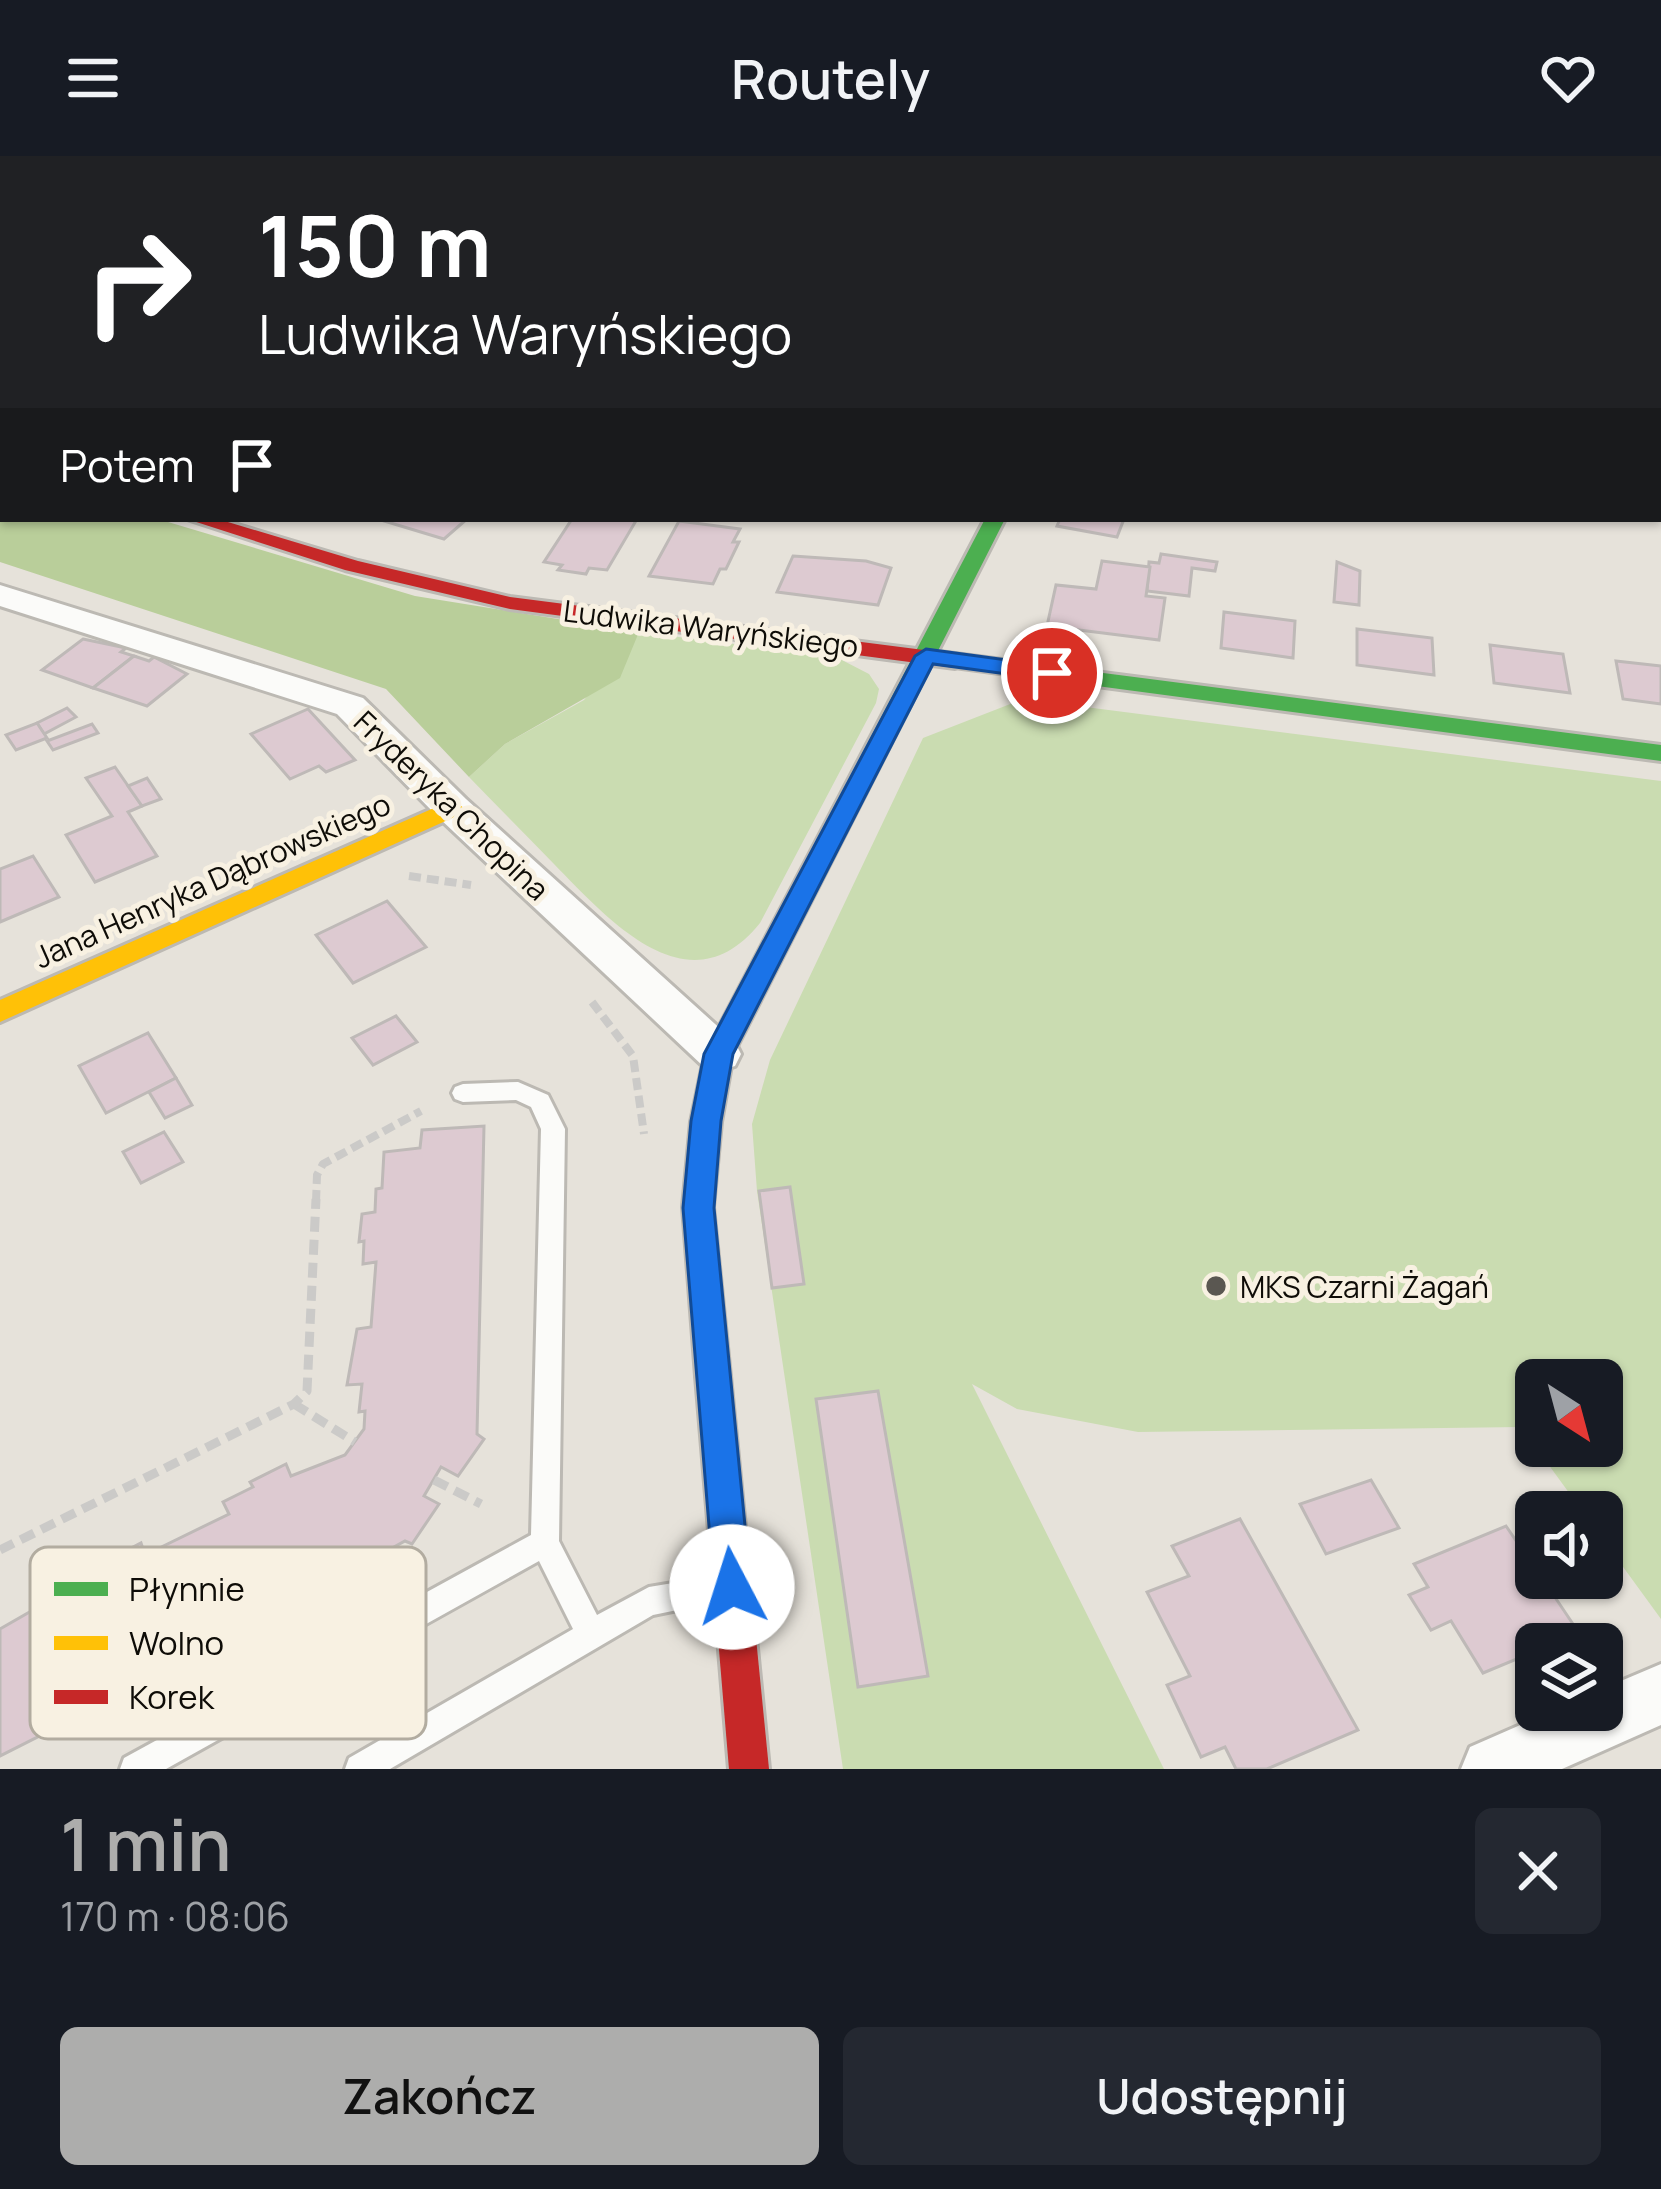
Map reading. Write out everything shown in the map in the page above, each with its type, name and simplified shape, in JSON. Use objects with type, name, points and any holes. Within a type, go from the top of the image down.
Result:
[{"type":"street","name":"Ludwika Waryńskiego","points":[[207,522],[452,592],[1661,753]]},
{"type":"street","points":[[749,1769],[698,1208],[718,1054],[993,522]]},
{"type":"street","name":"Fryderyka Chopina","points":[[0,595],[350,706],[452,808],[718,1054]]},
{"type":"street","name":"Jana Henryka Dąbrowskiego","points":[[0,1012],[452,808]]},
{"type":"street","points":[[1492,1769],[1661,1694]]},
{"type":"lane","points":[[463,1093],[518,1091],[540,1101],[553,1129],[545,1544],[591,1636]]},
{"type":"lane","points":[[426,1609],[545,1544]]},
{"type":"lane","points":[[426,1731],[650,1601],[732,1587]]},
{"type":"lane","points":[[135,1769],[190,1739]]},
{"type":"lane","points":[[360,1769],[412,1739]]},
{"type":"path","points":[[402,876],[486,887]]},
{"type":"path","points":[[582,990],[632,1056],[644,1136]]},
{"type":"path","points":[[0,1550],[294,1404],[307,1391],[317,1175],[323,1164],[421,1111]]},
{"type":"path","points":[[294,1404],[355,1442]]},
{"type":"path","points":[[434,1480],[481,1504]]},
{"type":"green space","points":[[0,522],[168,522],[415,596],[639,632],[620,678],[505,744],[469,777],[386,689],[0,562]]},
{"type":"green space","points":[[639,632],[836,657],[869,674],[879,689],[876,703],[760,923],[733,948],[705,959],[678,958],[624,930],[469,777],[505,744],[584,700]]},
{"type":"green space","name":"MKS Czarni Żagań","points":[[1023,699],[1661,781],[1661,1619],[1623,1567],[1623,1491],[1568,1491],[1550,1467],[1623,1467],[1623,1359],[1515,1359],[1515,1427],[1138,1432],[1017,1409],[972,1384],[1164,1769],[843,1769],[757,1191],[752,1124],[770,1060],[923,738]]},
{"type":"building","points":[[387,522],[464,522],[444,539]]},
{"type":"building","points":[[570,522],[635,522],[607,570],[589,568],[586,574],[558,570],[562,565],[544,562]]},
{"type":"building","points":[[678,522],[740,529],[726,569],[720,569],[713,584],[649,576]]},
{"type":"building","points":[[1059,522],[1123,522],[1117,537],[1057,526]]},
{"type":"building","points":[[1161,554],[1217,562],[1215,571],[1192,568],[1189,596],[1147,591],[1149,562],[1159,563]]},
{"type":"building","points":[[793,556],[866,561],[891,568],[878,605],[777,592]]},
{"type":"building","points":[[1102,561],[1150,567],[1146,596],[1165,598],[1159,640],[1047,626],[1056,585],[1096,589]]},
{"type":"building","points":[[1337,562],[1360,571],[1359,605],[1334,602]]},
{"type":"building","points":[[1224,612],[1295,621],[1293,658],[1221,648]]},
{"type":"building","points":[[1357,629],[1432,638],[1434,675],[1357,665]]},
{"type":"building","points":[[83,639],[126,648],[121,652],[134,656],[93,688],[42,670]]},
{"type":"building","points":[[1490,645],[1563,654],[1570,693],[1494,683]]},
{"type":"building","points":[[134,656],[149,661],[154,657],[187,674],[147,706],[93,688]]},
{"type":"building","points":[[1616,661],[1661,666],[1661,704],[1623,699]]},
{"type":"building","points":[[67,708],[76,717],[44,734],[37,723]]},
{"type":"building","points":[[308,709],[355,760],[326,772],[319,766],[290,779],[251,734]]},
{"type":"building","points":[[37,723],[47,738],[16,750],[6,735]]},
{"type":"building","points":[[92,724],[98,733],[53,750],[47,741]]},
{"type":"building","points":[[115,767],[142,806],[128,812],[157,856],[95,882],[66,835],[112,816],[86,778]]},
{"type":"building","points":[[147,778],[161,799],[142,806],[128,786]]},
{"type":"building","points":[[33,856],[59,897],[0,922],[0,869]]},
{"type":"building","points":[[387,901],[426,947],[353,983],[316,935]]},
{"type":"building","points":[[396,1016],[417,1042],[373,1065],[352,1038]]},
{"type":"building","points":[[148,1033],[176,1078],[106,1113],[79,1066]]},
{"type":"building","points":[[176,1078],[192,1105],[165,1118],[149,1092]]},
{"type":"building","points":[[484,1126],[477,1434],[484,1439],[458,1476],[441,1467],[424,1496],[439,1504],[412,1544],[161,1547],[229,1514],[223,1502],[253,1487],[250,1482],[286,1464],[291,1476],[345,1455],[364,1429],[365,1411],[359,1412],[362,1384],[347,1385],[357,1329],[371,1327],[376,1262],[363,1264],[362,1214],[375,1212],[384,1152],[420,1148],[422,1130]]},
{"type":"building","points":[[164,1132],[183,1162],[141,1183],[123,1152]]},
{"type":"building","points":[[790,1187],[804,1284],[772,1288],[759,1191]]},
{"type":"building","points":[[878,1391],[928,1676],[858,1687],[816,1399]]},
{"type":"building","points":[[1371,1480],[1399,1528],[1326,1554],[1300,1504]]},
{"type":"building","points":[[1240,1519],[1358,1730],[1267,1769],[1236,1769],[1225,1747],[1201,1757],[1167,1685],[1190,1676],[1147,1592],[1189,1576],[1172,1546]]},
{"type":"building","points":[[1506,1526],[1515,1539],[1515,1599],[1556,1599],[1572,1623],[1515,1623],[1515,1660],[1483,1673],[1451,1621],[1431,1630],[1409,1595],[1428,1587],[1414,1564]]},
{"type":"building","points":[[30,1612],[30,1739],[34,1739],[0,1756],[0,1629]]},
{"type":"traffic: fast","points":[[713,1376],[698,1207],[706,1122],[719,1054],[993,522]]},
{"type":"traffic: fast","points":[[955,661],[1661,753]]},
{"type":"traffic: slow","points":[[0,1012],[452,808]]},
{"type":"traffic: jam","points":[[207,522],[352,566],[510,603],[955,661]]},
{"type":"traffic: jam","points":[[713,1376],[749,1769]]},
{"type":"place","name":"MKS Czarni Żagań","points":[[1216,1286]]},
{"type":"route","points":[[732,1587],[698,1208],[718,1054],[926,656],[1052,673]]}]
